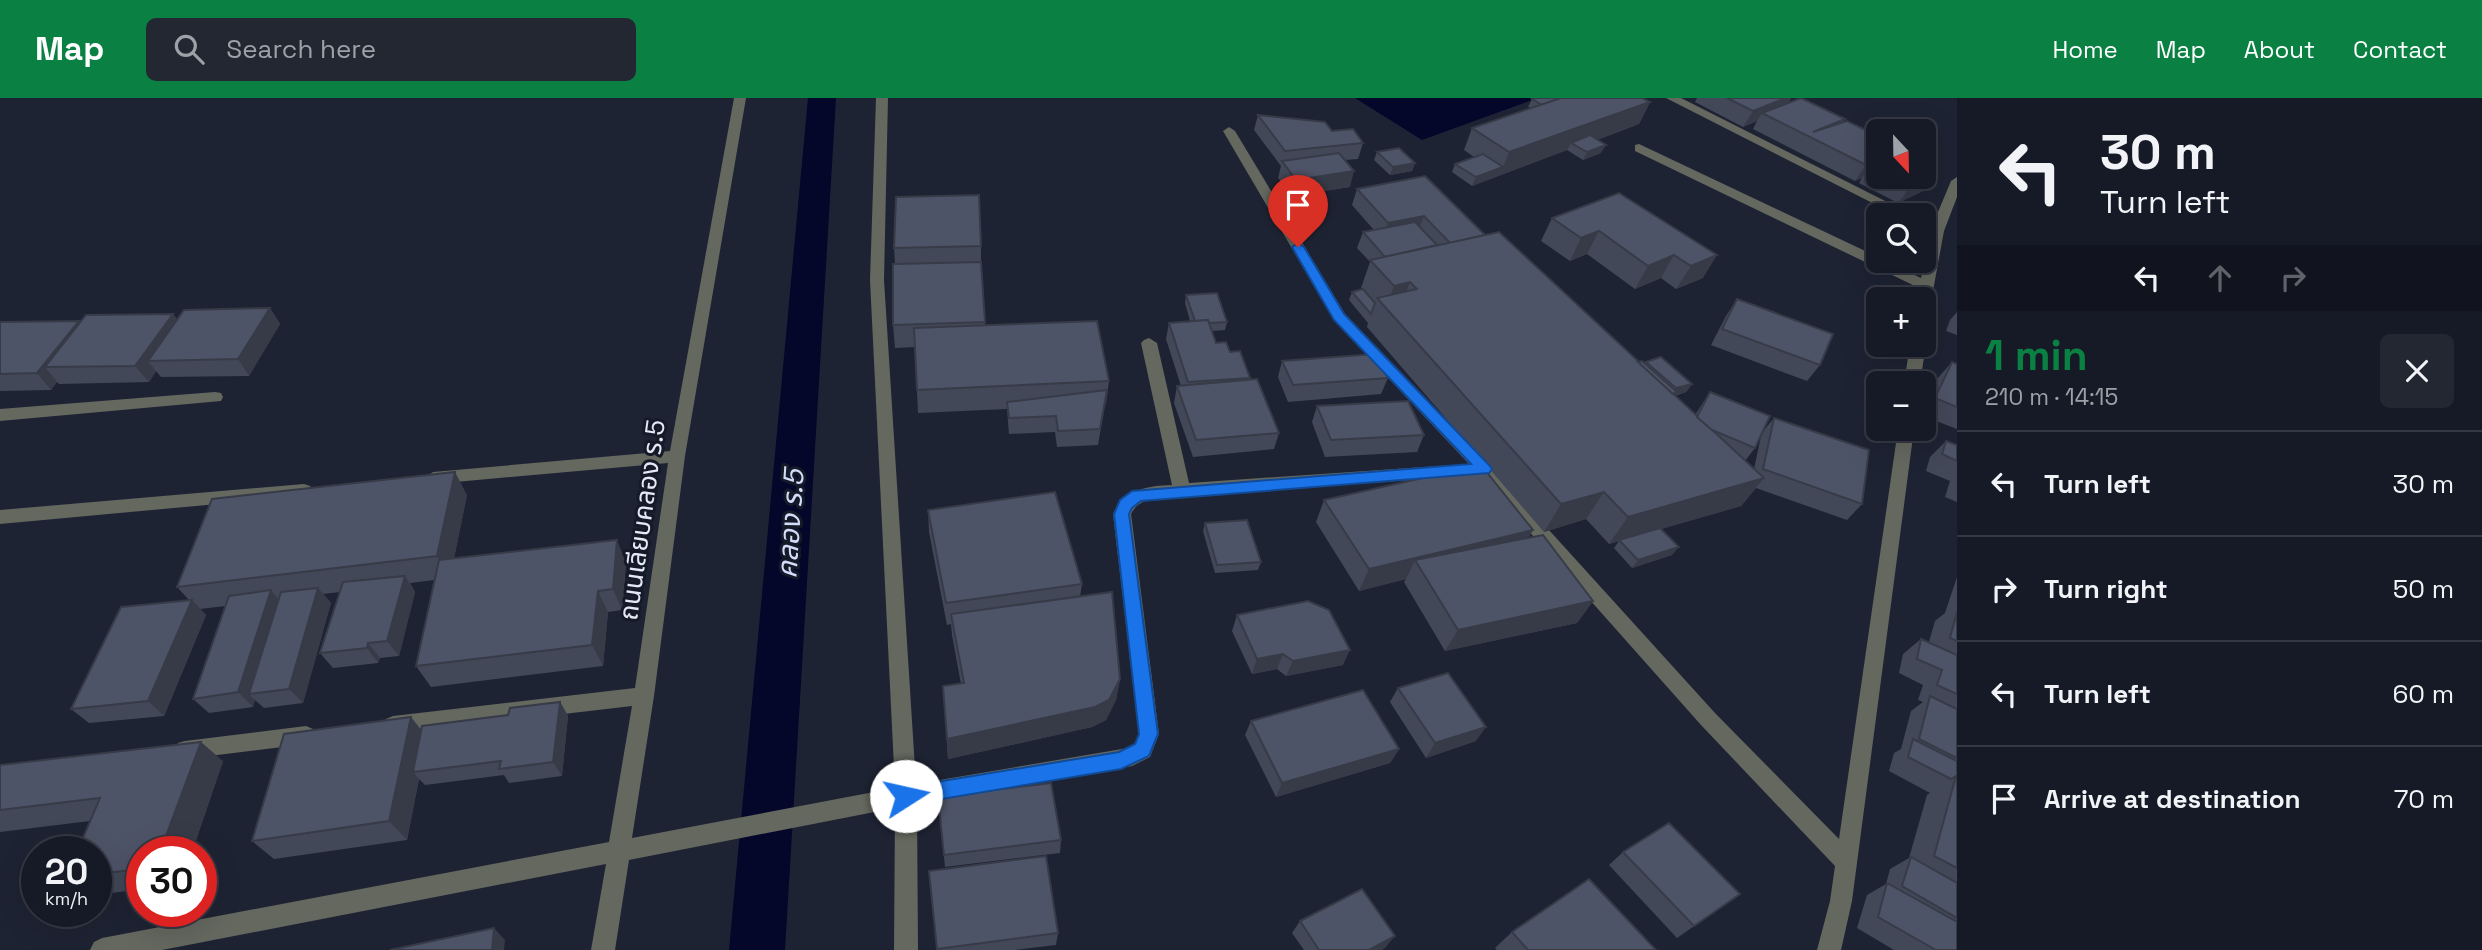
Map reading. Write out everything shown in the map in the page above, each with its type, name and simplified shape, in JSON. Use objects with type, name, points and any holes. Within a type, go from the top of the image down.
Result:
[{"type":"street","name":"ถนนเลียบคลอง ร.5","points":[[603,950],[644,696],[677,456],[740,98]]},
{"type":"street","points":[[882,98],[877,280],[906,796],[906,950]]},
{"type":"street","points":[[1672,98],[1882,203]]},
{"type":"street","points":[[1229,131],[1339,317],[1484,469],[1708,719],[1844,860]]},
{"type":"street","points":[[1639,148],[1926,286],[1937,231],[1957,181]]},
{"type":"street","points":[[1149,343],[1182,490]]},
{"type":"street","points":[[0,415],[215,397]]},
{"type":"street","points":[[1829,950],[1840,901],[1904,441]]},
{"type":"street","points":[[415,480],[677,456]]},
{"type":"street","points":[[102,950],[906,796],[1121,760],[1143,750],[1149,734],[1122,514],[1126,504],[1137,495],[1484,469]]},
{"type":"street","points":[[0,517],[318,488]]},
{"type":"street","points":[[370,728],[644,696]]},
{"type":"street","points":[[164,752],[329,733]]},
{"type":"water","points":[[1355,98],[1538,98],[1422,140]]},
{"type":"building","points":[[1561,98],[1542,105],[1532,99]]},
{"type":"building","points":[[1561,98],[1642,98],[1650,102],[1509,152],[1472,128]]},
{"type":"building","points":[[1727,98],[1786,98],[1753,111]]},
{"type":"building","points":[[1801,98],[1845,119],[1813,132],[1847,121],[1866,130],[1866,165],[1762,113]]},
{"type":"building","points":[[1258,115],[1325,122],[1332,131],[1353,129],[1363,143],[1285,151]]},
{"type":"building","points":[[1590,135],[1606,145],[1587,152],[1571,143]]},
{"type":"building","points":[[1399,148],[1415,163],[1393,167],[1377,152]]},
{"type":"building","points":[[1339,153],[1354,171],[1296,180],[1282,161]]},
{"type":"building","points":[[1483,154],[1503,167],[1476,177],[1455,164]]},
{"type":"building","points":[[1425,176],[1485,235],[1450,243],[1424,216],[1388,223],[1357,189]]},
{"type":"building","points":[[1619,193],[1717,255],[1691,266],[1674,255],[1648,266],[1599,231],[1581,238],[1552,218]]},
{"type":"building","points":[[979,195],[981,246],[894,248],[896,197]]},
{"type":"building","points":[[1415,222],[1437,245],[1385,257],[1363,232]]},
{"type":"building","points":[[1499,232],[1764,478],[1628,517],[1604,492],[1561,504],[1377,298],[1417,289],[1410,282],[1394,286],[1370,260]]},
{"type":"building","points":[[981,262],[985,322],[893,325],[893,264]]},
{"type":"building","points":[[1363,289],[1375,303],[1371,314],[1352,292]]},
{"type":"building","points":[[1217,293],[1227,322],[1195,321],[1186,295]]},
{"type":"building","points":[[1737,299],[1833,334],[1820,365],[1722,329]]},
{"type":"building","points":[[270,308],[238,359],[148,361],[184,310]]},
{"type":"building","points":[[173,314],[135,366],[45,367],[86,315]]},
{"type":"building","points":[[1208,320],[1216,343],[1226,342],[1230,352],[1240,351],[1250,378],[1188,382],[1169,323]]},
{"type":"building","points":[[79,321],[37,373],[0,374],[0,322]]},
{"type":"building","points":[[1097,321],[1109,381],[917,390],[914,328]]},
{"type":"building","points":[[1375,354],[1388,378],[1293,385],[1282,361]]},
{"type":"building","points":[[1661,357],[1692,384],[1676,388],[1646,362]]},
{"type":"building","points":[[1642,361],[1677,392],[1673,394],[1638,362]]},
{"type":"building","points":[[1952,362],[1957,364],[1957,407],[1936,398]]},
{"type":"building","points":[[1257,379],[1279,433],[1196,440],[1177,386]]},
{"type":"building","points":[[1107,390],[1100,429],[1058,431],[1056,416],[1009,418],[1007,402]]},
{"type":"building","points":[[1710,392],[1770,416],[1755,448],[1712,430],[1697,417]]},
{"type":"building","points":[[1408,401],[1424,435],[1331,440],[1317,406]]},
{"type":"building","points":[[1774,418],[1869,450],[1862,504],[1763,469]]},
{"type":"building","points":[[1946,441],[1957,445],[1957,461],[1942,454]]},
{"type":"building","points":[[1481,465],[1533,530],[1369,569],[1324,500]]},
{"type":"building","points":[[455,472],[437,556],[177,587],[212,499]]},
{"type":"building","points":[[1055,492],[1082,584],[946,603],[928,510]]},
{"type":"building","points":[[1247,520],[1261,562],[1217,565],[1205,523]]},
{"type":"building","points":[[1660,528],[1679,547],[1638,560],[1619,540]]},
{"type":"building","points":[[1543,535],[1593,601],[1458,630],[1415,560]]},
{"type":"building","points":[[617,540],[613,589],[598,591],[592,645],[416,666],[439,560]]},
{"type":"building","points":[[405,576],[387,641],[368,643],[367,648],[320,653],[343,582]]},
{"type":"building","points":[[318,588],[289,689],[249,694],[281,592]]},
{"type":"building","points":[[271,590],[238,692],[193,699],[229,596]]},
{"type":"building","points":[[1112,592],[1120,679],[1109,700],[1095,707],[947,739],[943,686],[964,683],[951,614]]},
{"type":"building","points":[[192,600],[148,701],[71,709],[121,607]]},
{"type":"building","points":[[1308,601],[1329,610],[1350,650],[1293,661],[1283,654],[1257,659],[1237,615]]},
{"type":"building","points":[[1957,612],[1957,641],[1950,638]]},
{"type":"building","points":[[1921,639],[1957,655],[1957,694],[1937,685],[1942,670],[1917,659]]},
{"type":"building","points":[[1448,673],[1486,727],[1435,743],[1398,688]]},
{"type":"building","points":[[1363,690],[1399,749],[1282,783],[1251,721]]},
{"type":"building","points":[[1930,696],[1957,709],[1957,758],[1919,739]]},
{"type":"building","points":[[560,702],[553,762],[499,769],[501,761],[413,772],[422,726],[508,715],[510,708]]},
{"type":"building","points":[[411,717],[389,821],[252,841],[284,734]]},
{"type":"building","points":[[1913,739],[1957,761],[1957,776],[1951,779],[1908,757]]},
{"type":"building","points":[[201,742],[166,836],[126,836],[126,871],[112,872],[112,836],[84,836],[100,798],[0,810],[0,765]]},
{"type":"building","points":[[1957,776],[1957,868],[1934,856]]},
{"type":"building","points":[[1051,783],[1061,840],[944,855],[938,797]]},
{"type":"building","points":[[1669,823],[1740,894],[1694,926],[1623,852]]},
{"type":"building","points":[[1046,856],[1058,933],[937,949],[929,871]]},
{"type":"building","points":[[1911,857],[1957,883],[1957,918],[1902,886]]},
{"type":"building","points":[[1589,879],[1656,950],[1528,950],[1512,932]]},
{"type":"building","points":[[1887,883],[1957,922],[1957,950],[1936,950],[1878,917]]},
{"type":"building","points":[[1362,889],[1395,936],[1369,950],[1319,950],[1300,921]]},
{"type":"building","points":[[494,928],[492,950],[390,950]]},
{"type":"waterway","name":"คลอง ร.5","points":[[757,950],[822,98]]},
{"type":"route","points":[[906,796],[1121,760],[1143,750],[1149,734],[1122,514],[1126,504],[1137,495],[1484,469],[1339,317],[1298,247]]}]
